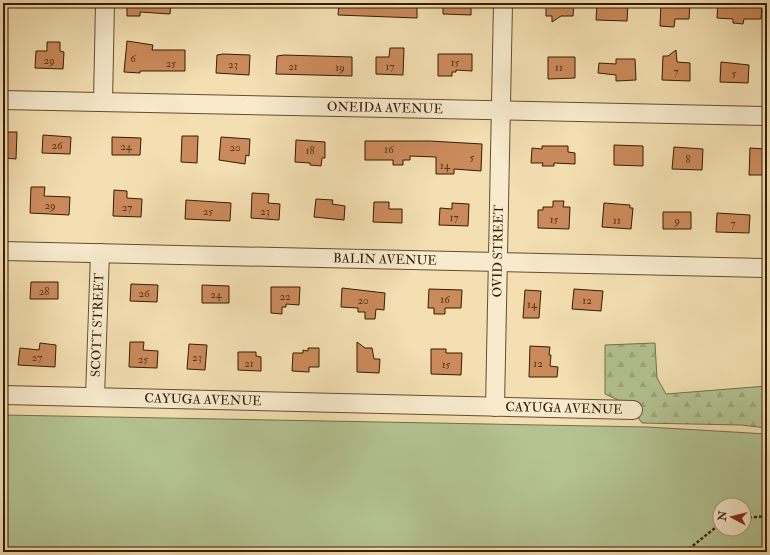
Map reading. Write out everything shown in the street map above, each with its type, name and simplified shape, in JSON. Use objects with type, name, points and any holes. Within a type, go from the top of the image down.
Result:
[{"type":"street","points":[[103,102],[105,3]]},
{"type":"street","name":"OVID STREET","points":[[495,407],[503,3]]},
{"type":"street","name":"ONEIDA AVENUE","points":[[3,100],[501,112],[767,116]]},
{"type":"street","name":"BALIN AVENUE","points":[[3,251],[767,268]]},
{"type":"street","name":"SCOTT STREET","points":[[95,397],[100,253]]},
{"type":"street","name":"CAYUGA AVENUE","points":[[3,395],[633,410]]},
{"type":"path","points":[[752,517],[767,516]]},
{"type":"path","points":[[684,552],[712,530]]},
{"type":"green space","points":[[655,343],[657,378],[666,394],[767,386],[767,428],[741,425],[642,423],[629,405],[605,394],[605,345]]},
{"type":"green space","points":[[3,415],[647,427],[767,434],[767,552],[3,552]]},
{"type":"building","points":[[127,3],[171,3],[170,14],[140,12],[140,16],[127,16]]},
{"type":"building","points":[[339,3],[417,3],[417,18],[338,15]]},
{"type":"building","points":[[443,3],[471,3],[471,15],[443,14]]},
{"type":"building","points":[[546,3],[574,3],[573,16],[561,16],[552,22],[552,16],[546,16]]},
{"type":"building","points":[[597,3],[628,3],[627,21],[596,20]]},
{"type":"building","points":[[661,3],[690,3],[689,19],[675,19],[674,27],[660,26]]},
{"type":"building","points":[[718,3],[762,3],[761,19],[744,19],[743,24],[733,23],[733,19],[717,18]]},
{"type":"building","points":[[127,41],[153,45],[152,50],[185,50],[185,71],[140,71],[140,73],[124,72]]},
{"type":"building","points":[[47,42],[60,42],[60,51],[64,52],[63,69],[35,68],[36,51],[47,51]]},
{"type":"building","points":[[390,48],[404,48],[403,75],[376,74],[376,57],[389,57]]},
{"type":"building","points":[[676,50],[677,62],[690,63],[690,81],[662,80],[663,56],[668,56]]},
{"type":"building","points":[[438,54],[472,54],[472,71],[456,70],[456,72],[452,72],[452,76],[438,76]]},
{"type":"building","points":[[217,55],[250,55],[249,75],[216,73]]},
{"type":"building","points":[[277,56],[352,57],[352,76],[276,74]]},
{"type":"building","points":[[548,57],[575,57],[575,78],[548,79]]},
{"type":"building","points":[[616,59],[635,59],[636,80],[616,81],[616,75],[598,73],[599,63],[616,64]]},
{"type":"building","points":[[721,62],[749,65],[748,83],[720,82]]},
{"type":"building","points":[[3,132],[17,132],[16,159],[3,158]]},
{"type":"building","points":[[43,135],[71,137],[70,154],[42,153]]},
{"type":"building","points":[[182,136],[198,136],[197,163],[181,162]]},
{"type":"building","points":[[112,137],[141,138],[140,155],[112,155]]},
{"type":"building","points":[[221,137],[250,139],[249,156],[246,155],[245,164],[219,160]]},
{"type":"building","points":[[296,140],[325,142],[325,158],[322,158],[321,166],[310,165],[310,163],[295,162]]},
{"type":"building","points":[[365,141],[430,141],[482,144],[481,171],[454,169],[454,174],[436,174],[436,157],[410,156],[410,160],[403,160],[403,165],[393,165],[393,160],[365,160]]},
{"type":"building","points":[[614,145],[643,146],[643,166],[614,165]]},
{"type":"building","points":[[542,146],[568,146],[568,152],[575,153],[575,164],[554,163],[554,166],[542,166],[543,163],[531,163],[532,148],[542,149]]},
{"type":"building","points":[[674,147],[703,149],[702,170],[672,169]]},
{"type":"building","points":[[750,148],[766,149],[765,175],[749,175]]},
{"type":"building","points":[[31,187],[45,187],[44,196],[70,197],[69,215],[30,213]]},
{"type":"building","points":[[114,190],[127,191],[127,198],[142,199],[141,217],[113,216]]},
{"type":"building","points":[[252,193],[269,194],[268,203],[280,204],[279,220],[251,218]]},
{"type":"building","points":[[316,199],[333,200],[332,204],[345,206],[344,220],[314,217]]},
{"type":"building","points":[[186,200],[231,203],[230,221],[185,219]]},
{"type":"building","points":[[553,201],[564,201],[563,207],[570,207],[569,229],[538,228],[538,210],[543,210],[543,207],[553,207]]},
{"type":"building","points":[[374,202],[389,202],[389,209],[402,209],[402,223],[373,222]]},
{"type":"building","points":[[452,203],[469,204],[468,226],[439,225],[440,208],[452,209]]},
{"type":"building","points":[[604,203],[630,205],[630,208],[633,208],[631,229],[602,227]]},
{"type":"building","points":[[663,212],[691,212],[691,229],[663,229]]},
{"type":"building","points":[[717,213],[750,215],[749,233],[716,232]]},
{"type":"building","points":[[31,282],[58,282],[58,299],[30,299]]},
{"type":"building","points":[[131,284],[158,285],[157,302],[130,301]]},
{"type":"building","points":[[202,285],[229,286],[229,303],[202,303]]},
{"type":"building","points":[[271,287],[300,287],[299,305],[286,304],[286,307],[282,307],[282,314],[271,313]]},
{"type":"building","points":[[342,288],[385,293],[384,310],[376,309],[375,319],[365,319],[365,312],[358,312],[358,308],[341,307]]},
{"type":"building","points":[[429,289],[462,290],[461,308],[445,308],[445,314],[434,314],[434,308],[428,308]]},
{"type":"building","points":[[574,289],[603,291],[601,311],[572,309]]},
{"type":"building","points":[[525,290],[541,291],[539,318],[523,318]]},
{"type":"building","points":[[130,342],[144,342],[143,350],[158,351],[157,368],[129,367]]},
{"type":"building","points":[[357,342],[365,348],[372,348],[374,359],[380,359],[379,373],[357,372]]},
{"type":"building","points":[[40,343],[56,345],[55,367],[18,365],[20,348],[39,350]]},
{"type":"building","points":[[189,344],[207,345],[205,370],[187,369]]},
{"type":"building","points":[[530,346],[550,347],[550,366],[558,367],[557,377],[529,377]]},
{"type":"building","points":[[308,348],[319,348],[319,367],[309,367],[309,372],[292,371],[293,353],[303,353],[303,350],[308,351]]},
{"type":"building","points":[[431,349],[446,349],[446,353],[462,353],[461,375],[431,374]]},
{"type":"building","points":[[238,352],[256,352],[256,356],[261,357],[261,371],[238,370]]}]
